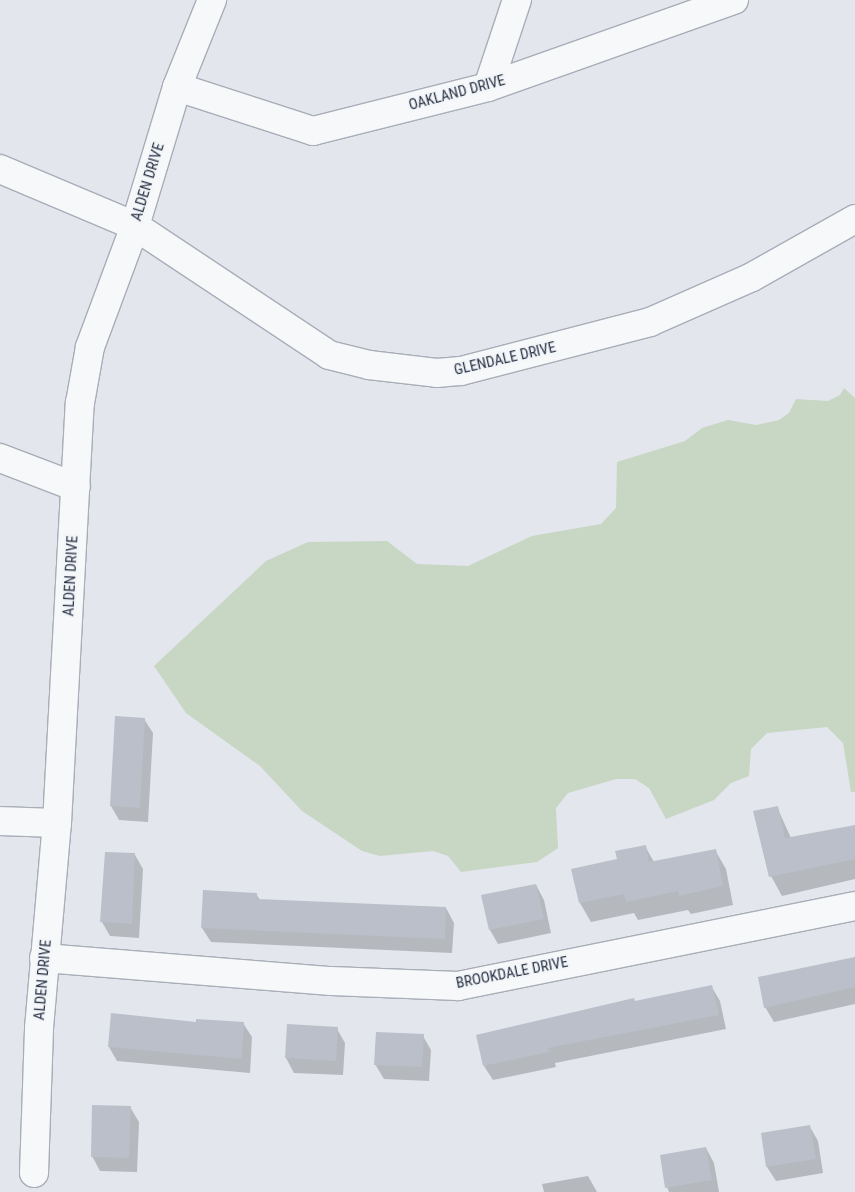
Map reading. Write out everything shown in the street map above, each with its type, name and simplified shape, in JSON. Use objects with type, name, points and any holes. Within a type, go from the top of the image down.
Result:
[{"type":"street","name":"ALDEN DRIVE","points":[[34,1173],[44,958],[56,823],[80,403],[90,347],[135,226],[177,87],[212,0]]},
{"type":"street","points":[[488,87],[517,0]]},
{"type":"street","name":"OAKLAND DRIVE","points":[[177,87],[313,131],[488,87],[734,0]]},
{"type":"street","name":"GLENDALE DRIVE","points":[[0,169],[135,226],[329,355],[369,365],[437,373],[462,371],[650,322],[752,277],[855,219]]},
{"type":"street","points":[[0,458],[76,487]]},
{"type":"street","points":[[0,821],[56,823]]},
{"type":"street","name":"BROOKDALE DRIVE","points":[[44,958],[331,981],[458,986],[855,906]]},
{"type":"green space","points":[[844,388],[855,398],[855,792],[851,792],[843,743],[827,727],[767,733],[751,749],[749,776],[731,783],[714,800],[666,819],[649,788],[635,779],[616,779],[568,793],[556,808],[558,848],[537,862],[461,872],[448,856],[433,851],[380,856],[362,851],[302,811],[260,766],[186,713],[154,666],[266,561],[308,542],[387,541],[417,564],[468,566],[532,536],[601,524],[616,508],[617,462],[685,441],[702,428],[728,420],[756,425],[779,420],[789,413],[796,399],[828,401],[840,395]]},
{"type":"building","points":[[115,716],[145,718],[140,808],[110,806]]},
{"type":"building","points":[[778,806],[785,838],[855,825],[855,859],[769,877],[753,811]]},
{"type":"building","points":[[646,845],[649,862],[716,849],[723,886],[679,896],[678,891],[626,902],[624,894],[579,903],[571,869],[617,859],[615,851]]},
{"type":"building","points":[[105,852],[135,853],[132,924],[100,922]]},
{"type":"building","points":[[536,884],[544,919],[489,930],[481,895]]},
{"type":"building","points":[[203,890],[257,893],[257,899],[446,907],[445,939],[201,928]]},
{"type":"building","points":[[855,957],[855,987],[764,1008],[758,977]]},
{"type":"building","points":[[712,985],[719,1015],[548,1048],[549,1052],[483,1066],[476,1035],[634,998],[635,1001]]},
{"type":"building","points":[[111,1013],[196,1022],[196,1019],[244,1022],[242,1059],[108,1047]]},
{"type":"building","points":[[287,1024],[338,1027],[336,1061],[285,1058]]},
{"type":"building","points":[[376,1032],[424,1034],[422,1067],[374,1065]]},
{"type":"building","points":[[92,1105],[131,1106],[129,1158],[91,1157]]},
{"type":"building","points":[[810,1125],[816,1159],[766,1167],[761,1133]]},
{"type":"building","points":[[706,1147],[712,1180],[665,1188],[660,1155]]}]
